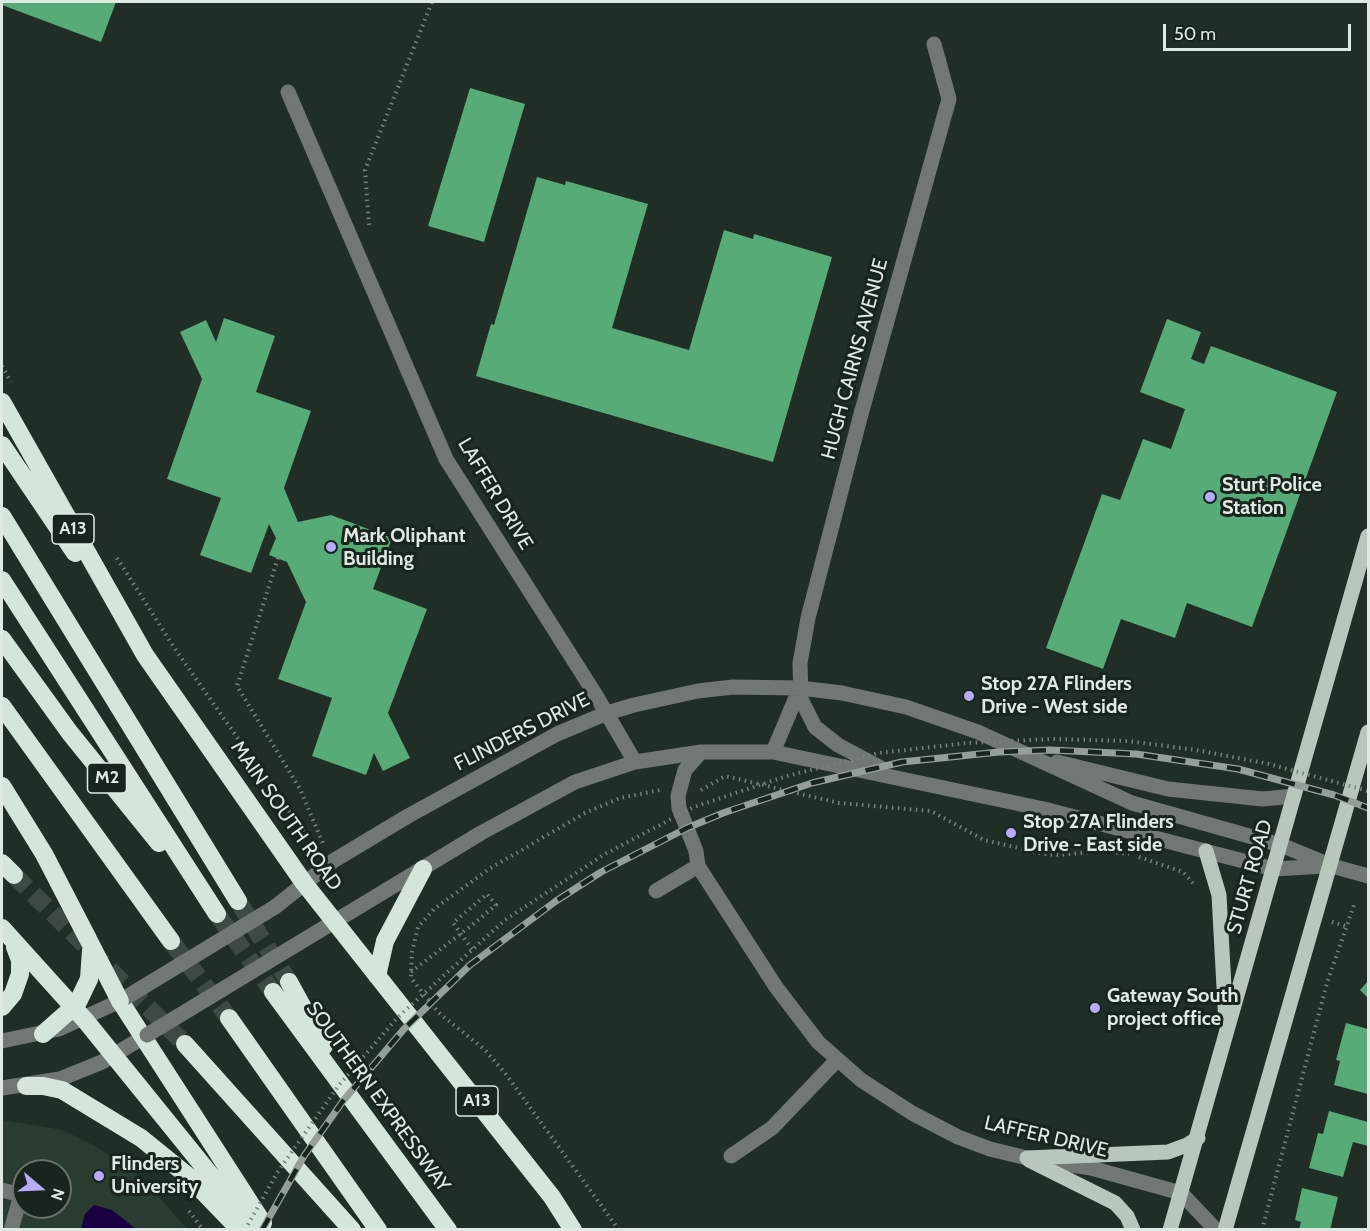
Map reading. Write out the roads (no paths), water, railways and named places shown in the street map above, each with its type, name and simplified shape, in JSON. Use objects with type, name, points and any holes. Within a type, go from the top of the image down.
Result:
[{"type":"highway","name":"MAIN SOUTH ROAD","points":[[2,402],[145,655],[304,884],[552,1197],[573,1230]]},
{"type":"highway","points":[[2,445],[145,655]]},
{"type":"highway","points":[[2,516],[238,901]]},
{"type":"highway","name":"M2","points":[[2,580],[217,914],[70,733],[2,639]]},
{"type":"highway","name":"M2","points":[[2,706],[171,941]]},
{"type":"highway","points":[[2,786],[44,854],[87,937],[117,1003],[144,1037],[268,1230]]},
{"type":"highway","points":[[377,976],[385,941],[423,869]]},
{"type":"highway","points":[[2,1007],[16,987],[21,966],[18,953],[5,931]]},
{"type":"highway","points":[[5,931],[79,1013],[255,1230]]},
{"type":"highway","points":[[43,1034],[79,1013],[89,979],[92,958],[87,937]]},
{"type":"highway","name":"SOUTHERN EXPRESSWAY","points":[[281,987],[366,1122],[448,1230]]},
{"type":"highway","points":[[228,1018],[378,1230]]},
{"type":"highway","points":[[185,1044],[352,1230]]},
{"type":"highway","points":[[26,1086],[43,1086],[62,1090],[141,1138],[188,1176],[240,1230]]},
{"type":"main road","name":"STURT ROAD","points":[[1170,1230],[1368,536]]},
{"type":"main road","points":[[1225,1230],[1332,866],[1368,732]]},
{"type":"main road","points":[[1206,851],[1219,895],[1227,1036]]},
{"type":"main road","points":[[1027,1158],[1168,1152],[1187,1146],[1198,1138]]},
{"type":"main road","points":[[1027,1158],[1115,1203],[1127,1216],[1132,1230]]},
{"type":"street","name":"HUGH CAIRNS AVENUE","points":[[800,688],[802,647],[808,618],[861,414],[949,99],[934,44]]},
{"type":"street","name":"LAFFER DRIVE","points":[[288,92],[446,459],[607,713],[635,762]]},
{"type":"street","name":"FLINDERS DRIVE","points":[[79,1013],[117,1003],[275,907],[304,884],[329,855],[538,744],[607,713],[698,691],[733,687],[800,688],[842,693],[906,706],[978,732],[1132,803],[1281,845],[1332,866]]},
{"type":"street","points":[[773,752],[800,688]]},
{"type":"street","points":[[800,688],[801,699],[809,717],[825,735],[899,777]]},
{"type":"street","points":[[2,1088],[60,1079],[114,1055],[558,790],[635,762],[701,752],[737,750],[773,752],[1044,809],[1274,868],[1332,866],[1368,876]]},
{"type":"street","name":"LAFFER DRIVE","points":[[701,752],[685,770],[678,796],[698,866],[786,1001],[818,1042],[837,1060],[877,1091],[940,1129],[982,1146],[1027,1158],[1092,1168],[1181,1193]]},
{"type":"street","points":[[1030,755],[1168,789],[1254,798],[1294,796]]},
{"type":"street","points":[[656,891],[698,866]]},
{"type":"street","points":[[2,1041],[43,1034]]},
{"type":"street","points":[[731,1156],[772,1128],[837,1060]]},
{"type":"street","points":[[2,1190],[21,1195],[11,1230]]},
{"type":"street","points":[[1181,1193],[1216,1230]]},
{"type":"tunnel","points":[[14,875],[185,1044]]},
{"type":"tunnel","points":[[238,901],[289,982]]},
{"type":"tunnel","points":[[217,914],[273,992]]},
{"type":"tunnel","points":[[171,941],[229,1018]]},
{"type":"railway","points":[[262,1230],[304,1156],[343,1101],[404,1029],[470,965],[556,901],[601,872],[687,828],[723,813],[812,783],[902,762],[999,752],[1050,750],[1136,754],[1238,769],[1334,795],[1368,808]]},
{"type":"place","name":"Sturt Police Station","points":[[1210,497]]},
{"type":"place","name":"Mark Oliphant Building","points":[[331,547]]},
{"type":"place","name":"Stop 27A Flinders Drive - West side","points":[[969,696]]},
{"type":"place","name":"Stop 27A Flinders Drive - East side","points":[[1011,833]]},
{"type":"place","name":"Gateway South project office","points":[[1095,1008]]},
{"type":"place","name":"Flinders University","points":[[99,1176]]}]
